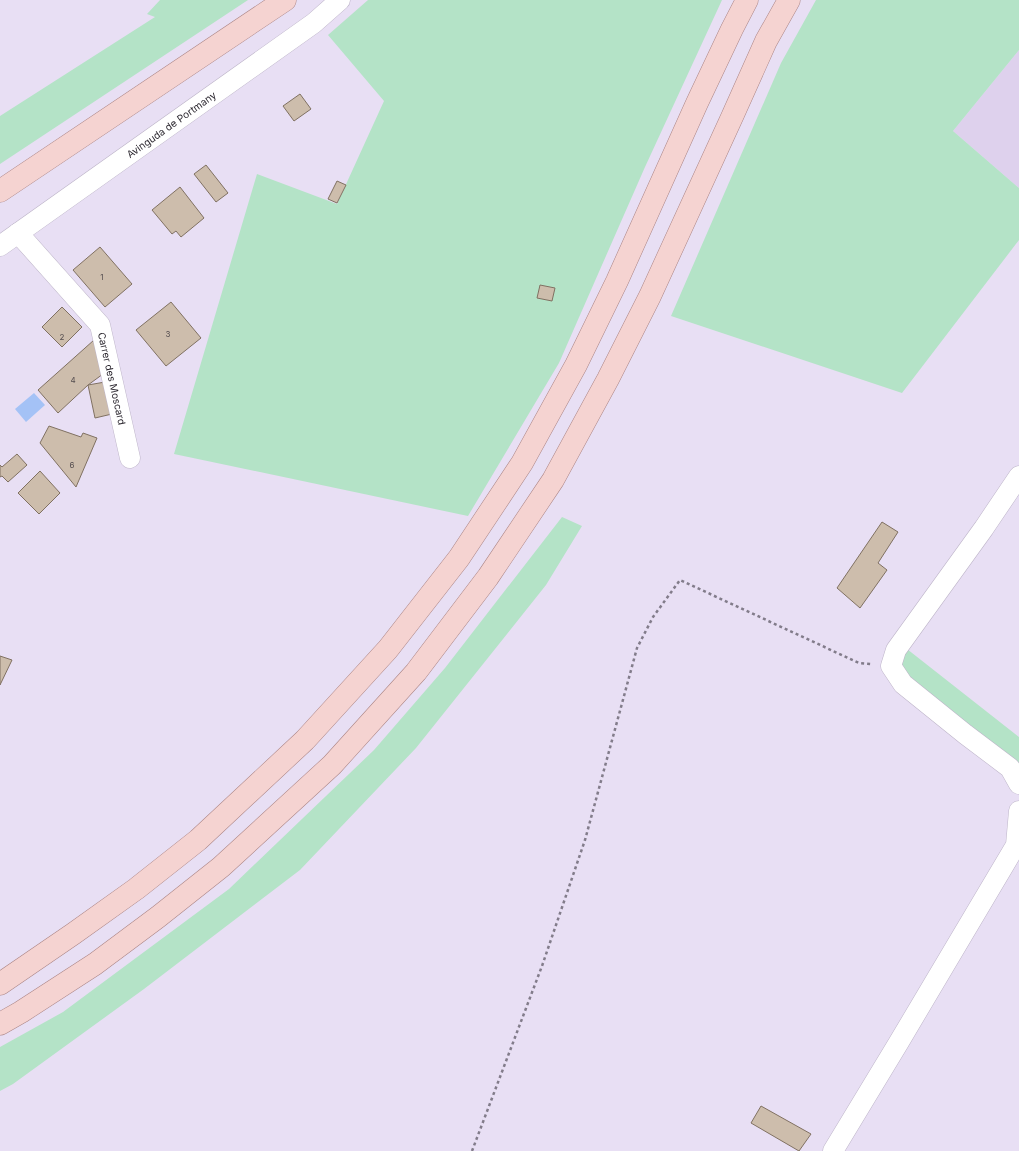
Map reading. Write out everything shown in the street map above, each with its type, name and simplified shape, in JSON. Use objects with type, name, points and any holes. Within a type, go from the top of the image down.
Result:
[{"type":"main road","points":[[0,192],[285,0]]},
{"type":"main road","points":[[0,984],[130,893],[198,840],[310,734],[388,649],[460,558],[522,463],[576,365],[617,281],[703,89],[747,0]]},
{"type":"main road","points":[[0,1024],[95,964],[158,918],[221,867],[332,765],[416,672],[488,577],[553,480],[608,379],[650,296],[766,41],[789,0]]},
{"type":"street","name":"Avinguda de Portmany","points":[[0,246],[314,23],[340,0]]},
{"type":"street","name":"Carrer des Moscard","points":[[18,233],[100,325],[130,458]]},
{"type":"street","points":[[1019,476],[984,528],[896,650],[891,666],[903,684],[1010,768],[1019,784]]},
{"type":"street","points":[[833,1151],[1016,845],[1019,811]]},
{"type":"path","points":[[472,1151],[542,966],[585,840],[637,648],[653,617],[680,580],[859,663],[891,666]]},
{"type":"shaded area","points":[[1019,50],[1019,188],[953,131]]},
{"type":"green space","points":[[160,0],[248,0],[0,164],[0,116],[155,17],[147,14]]},
{"type":"green space","points":[[368,0],[722,0],[645,167],[559,363],[468,516],[174,454],[257,174],[337,204],[384,101],[328,35]]},
{"type":"green space","points":[[816,0],[1019,0],[1019,50],[953,131],[1019,188],[1019,240],[902,393],[671,316],[781,63]]},
{"type":"green space","points":[[562,517],[582,526],[546,585],[416,748],[300,870],[144,989],[13,1084],[0,1091],[0,1047],[63,1012],[229,889],[374,750],[445,668]]},
{"type":"green space","points":[[907,649],[1019,737],[1019,773],[906,683],[897,664]]},
{"type":"water","points":[[34,393],[45,405],[26,422],[15,409]]},
{"type":"building","points":[[300,94],[311,109],[294,121],[283,106]]},
{"type":"building","points":[[206,165],[228,193],[216,202],[194,174]]},
{"type":"building","points":[[337,181],[346,185],[337,203],[328,199]]},
{"type":"building","points":[[180,187],[204,218],[181,237],[176,231],[172,234],[152,210]]},
{"type":"building","points":[[100,247],[132,284],[105,307],[73,270]]},
{"type":"building","points":[[540,285],[555,288],[552,301],[537,298]]},
{"type":"building","points":[[171,302],[201,338],[166,366],[136,330]]},
{"type":"building","points":[[62,307],[82,327],[62,347],[42,327]]},
{"type":"building","points":[[94,340],[103,374],[88,385],[58,413],[38,390]]},
{"type":"building","points":[[105,382],[112,414],[95,418],[88,385]]},
{"type":"building","points":[[49,426],[81,437],[83,433],[97,438],[76,487],[40,443]]},
{"type":"building","points":[[17,454],[27,465],[8,482],[2,476],[0,477],[0,465],[2,467]]},
{"type":"building","points":[[40,471],[60,493],[39,514],[18,493]]},
{"type":"building","points":[[882,522],[898,532],[878,563],[887,570],[860,608],[837,588]]},
{"type":"building","points":[[0,656],[12,660],[0,685]]},
{"type":"building","points":[[761,1106],[811,1134],[799,1151],[751,1123]]}]
